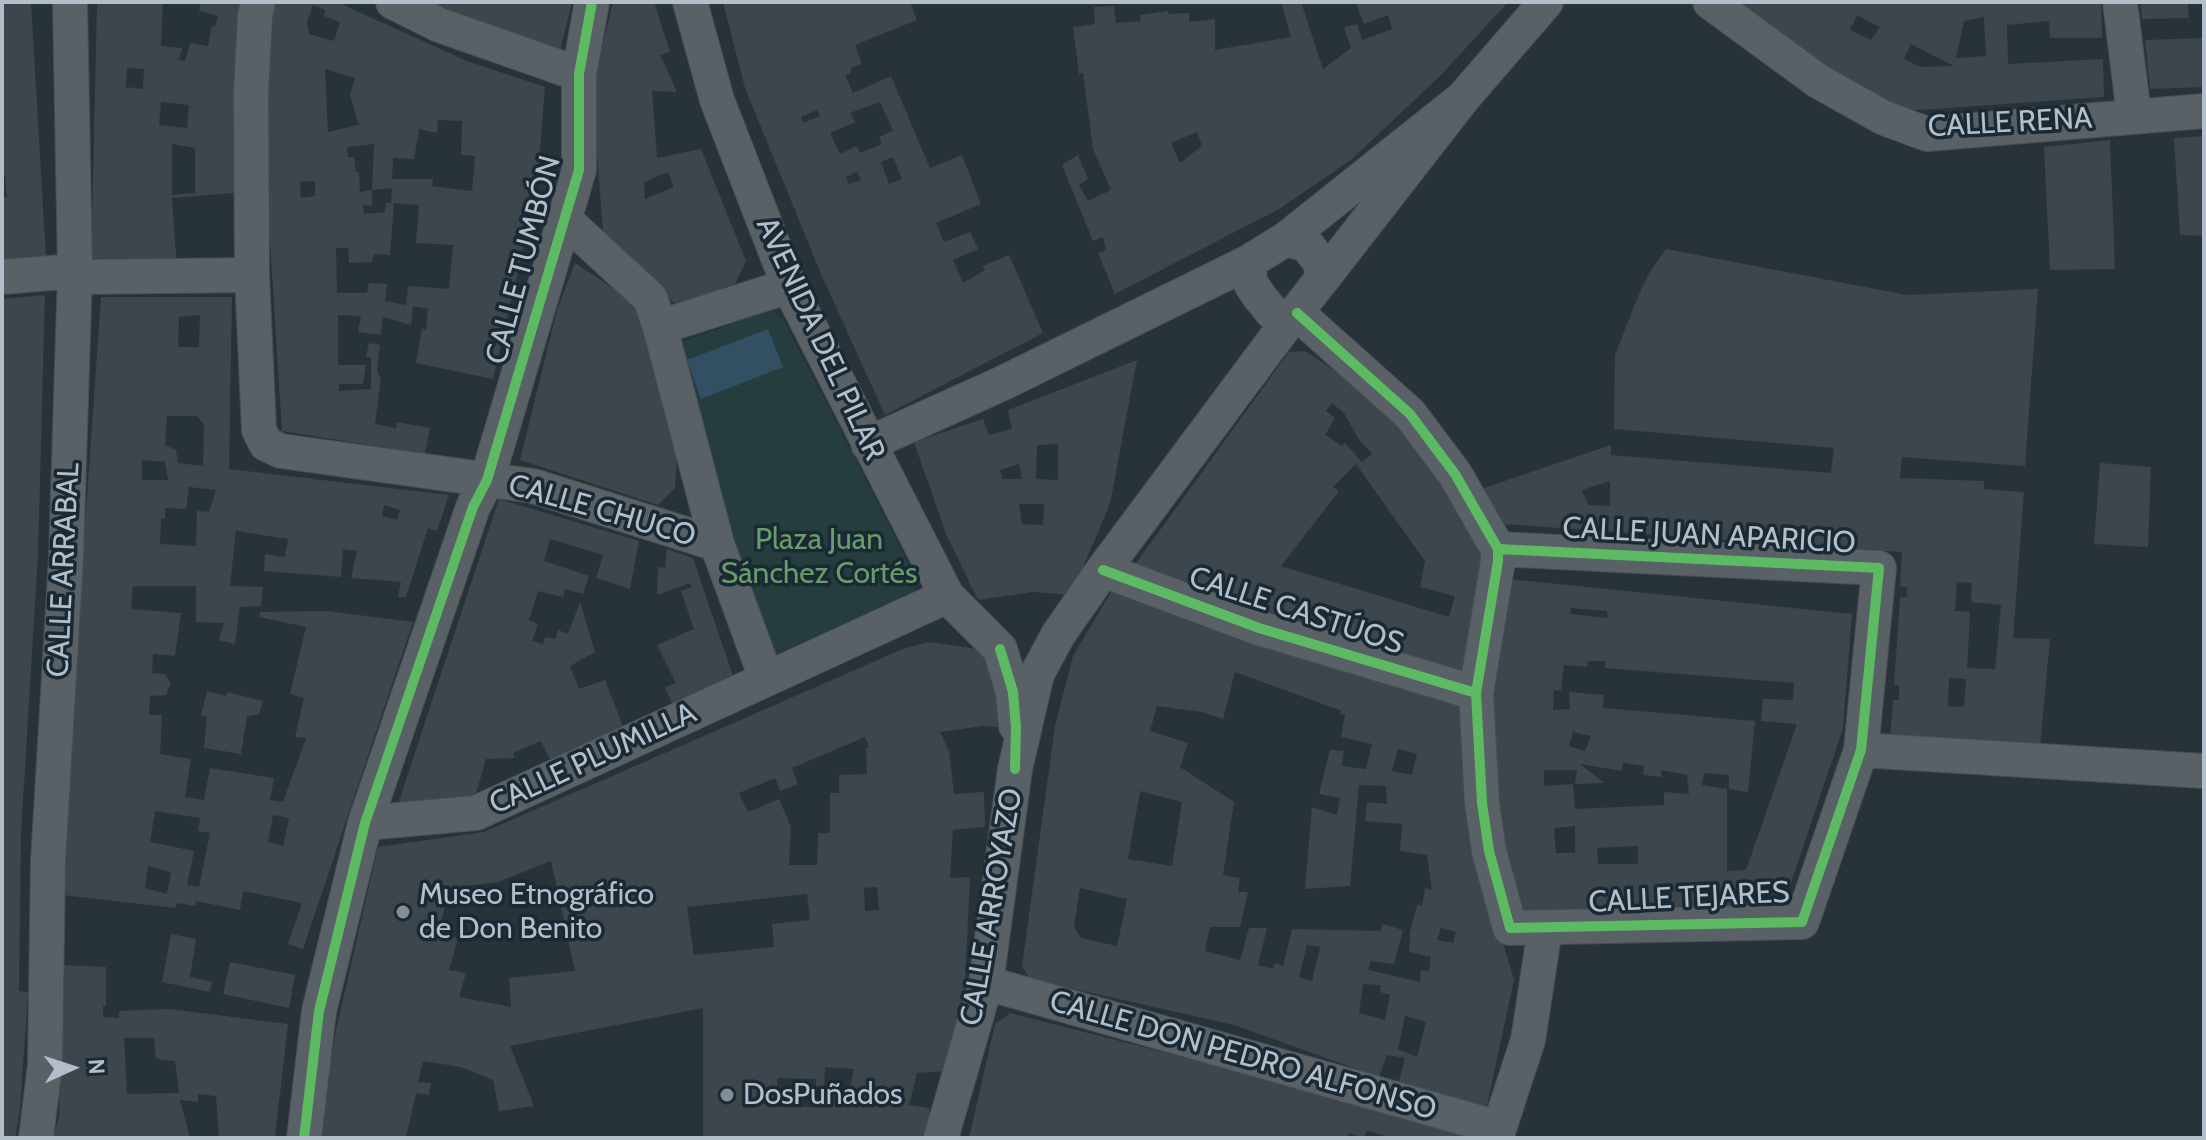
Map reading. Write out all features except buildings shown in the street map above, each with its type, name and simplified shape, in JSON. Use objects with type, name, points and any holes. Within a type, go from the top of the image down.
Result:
[{"type":"street","name":"CALLE ARRABAL","points":[[36,1138],[42,1111],[45,1065],[48,862],[66,558],[75,271],[70,2]]},
{"type":"street","points":[[2,277],[75,271],[85,277],[252,275],[251,93],[258,2]]},
{"type":"street","points":[[393,2],[439,25],[579,74]]},
{"type":"street","name":"CALLE TUMBÓN","points":[[304,1138],[319,1011],[365,823],[473,507],[487,480],[579,170],[579,74],[592,2]]},
{"type":"street","name":"AVENIDA DEL PILAR","points":[[690,2],[717,100],[789,286],[947,596],[1000,649]]},
{"type":"street","points":[[1292,318],[1463,98],[1546,2]]},
{"type":"street","name":"CALLE RENA","points":[[1710,2],[1818,81],[1884,118],[1927,134],[2204,111]]},
{"type":"street","points":[[2120,2],[2134,115]]},
{"type":"street","points":[[868,444],[1003,383],[1247,263],[1286,239],[1463,98]]},
{"type":"street","points":[[565,220],[650,298],[717,544],[766,678]]},
{"type":"street","points":[[1286,239],[1307,245],[1320,262],[1323,278]]},
{"type":"street","points":[[1247,263],[1251,284],[1272,312],[1292,318],[1410,414],[1455,474],[1498,549],[1476,693],[1485,819],[1489,851],[1510,928],[1545,929],[1528,1040],[1498,1133]]},
{"type":"street","name":"CALLE CHUCO","points":[[252,275],[259,430],[266,444],[281,451],[533,486],[717,544]]},
{"type":"street","points":[[660,327],[789,286]]},
{"type":"street","name":"CALLE ARROYAZO","points":[[941,1138],[986,983],[1015,769],[1037,674],[1058,635],[1103,570],[1292,318]]},
{"type":"street","name":"CALLE JUAN APARICIO","points":[[1498,549],[1879,568],[1861,750]]},
{"type":"street","name":"CALLE CASTÚOS","points":[[1103,570],[1259,628],[1476,693]]},
{"type":"street","name":"CALLE PLUMILLA","points":[[365,823],[476,813],[947,596]]},
{"type":"street","points":[[1000,649],[1029,637],[1058,635]]},
{"type":"street","name":"CALLE ARROYAZO","points":[[1000,649],[1013,692],[1015,769]]},
{"type":"street","points":[[1861,750],[2204,771]]},
{"type":"street","name":"CALLE TEJARES","points":[[1545,929],[1802,922],[1861,750]]},
{"type":"street","name":"CALLE DON PEDRO ALFONSO","points":[[986,983],[1498,1133]]},
{"type":"green space","name":"Plaza Juan Sánchez Cortés","points":[[771,310],[784,321],[915,576],[915,596],[790,656],[768,653],[677,364],[678,343]]},
{"type":"water","points":[[768,329],[783,367],[701,399],[687,360]]},
{"type":"cycle path","points":[[304,1138],[319,1011],[365,823],[473,507],[487,480],[579,170],[579,74],[592,2]]},
{"type":"cycle path","points":[[1297,313],[1410,414],[1455,474],[1498,549],[1476,693],[1482,803],[1489,851],[1510,928],[1802,922],[1861,750],[1879,568],[1498,549]]},
{"type":"cycle path","points":[[1103,570],[1259,628],[1476,693]]},
{"type":"cycle path","points":[[1000,649],[1013,692],[1015,769]]},
{"type":"place","name":"Museo Etnográfico de Don Benito","points":[[403,912]]},
{"type":"place","name":"DosPuñados","points":[[727,1095]]}]
